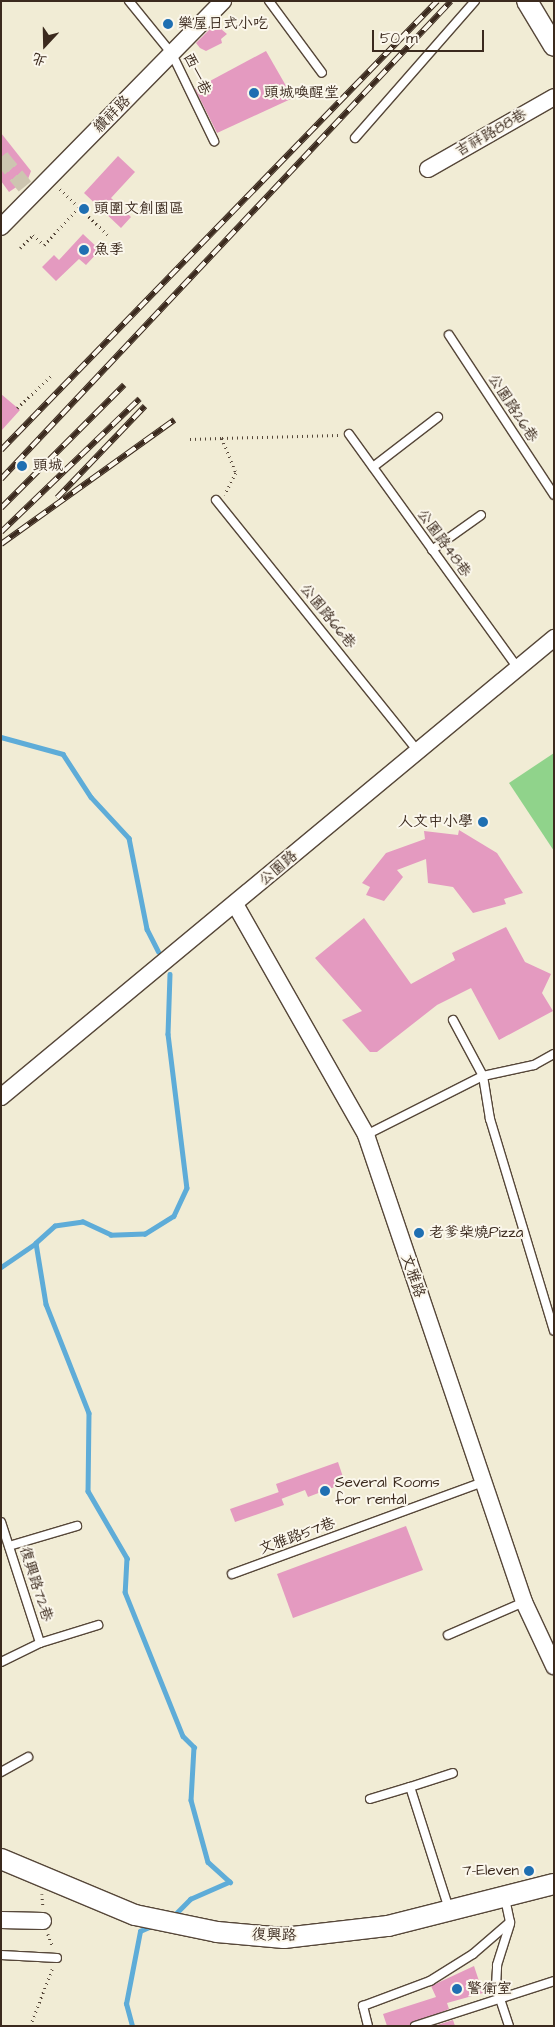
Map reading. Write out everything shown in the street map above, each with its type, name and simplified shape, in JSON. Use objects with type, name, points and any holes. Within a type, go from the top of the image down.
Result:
[{"type":"street","name":"纘祥路","points":[[1,227],[29,191],[48,179],[223,1]]},
{"type":"street","points":[[527,1],[554,46]]},
{"type":"street","name":"吉祥路88巷","points":[[428,169],[554,97]]},
{"type":"street","name":"公園路","points":[[1,1097],[236,904],[417,750],[554,638]]},
{"type":"street","name":"文雅路","points":[[236,904],[366,1135],[524,1602],[554,1666]]},
{"type":"street","name":"復興路","points":[[1,1859],[136,1915],[217,1932],[284,1938],[388,1926],[450,1912],[554,1884]]},
{"type":"street","points":[[1,1920],[44,1921]]},
{"type":"lane","name":"西一巷","points":[[129,1],[172,54],[214,141]]},
{"type":"lane","points":[[269,1],[322,73]]},
{"type":"lane","points":[[355,138],[475,1]]},
{"type":"lane","name":"公園路26巷","points":[[449,336],[554,495]]},
{"type":"lane","points":[[373,468],[438,417]]},
{"type":"lane","name":"公園路48巷","points":[[349,434],[518,668]]},
{"type":"lane","name":"公園路66巷","points":[[216,500],[417,750]]},
{"type":"lane","points":[[432,550],[480,514]]},
{"type":"lane","points":[[453,1020],[483,1076],[490,1119],[554,1331]]},
{"type":"lane","points":[[366,1135],[483,1076],[534,1065],[554,1054]]},
{"type":"lane","name":"文雅路57巷","points":[[232,1574],[483,1482]]},
{"type":"lane","name":"復興路72巷","points":[[1,1522],[40,1643],[1,1662]]},
{"type":"lane","points":[[9,1546],[77,1526]]},
{"type":"lane","points":[[448,1635],[524,1602]]},
{"type":"lane","points":[[40,1643],[98,1625]]},
{"type":"lane","points":[[1,1772],[28,1757]]},
{"type":"lane","points":[[370,1799],[453,1774]]},
{"type":"lane","points":[[410,1787],[450,1912]]},
{"type":"lane","points":[[505,1898],[510,1922],[496,1965],[499,1998],[509,2026]]},
{"type":"lane","points":[[368,2026],[362,2006],[430,1981],[473,1954],[510,1922]]},
{"type":"lane","points":[[1,1956],[56,1958]]},
{"type":"lane","points":[[415,2026],[554,1981]]},
{"type":"path","points":[[48,179],[108,235]]},
{"type":"path","points":[[20,248],[34,234],[44,245],[79,207]]},
{"type":"path","points":[[17,408],[51,376]]},
{"type":"path","points":[[190,439],[349,434]]},
{"type":"path","points":[[216,500],[226,495],[236,473],[222,438]]},
{"type":"green space","points":[[554,753],[554,851],[509,783]]},
{"type":"building","points":[[215,24],[227,34],[221,39],[222,43],[206,51],[196,43]]},
{"type":"building","name":"頭城喚醒堂","points":[[266,51],[293,98],[217,133],[195,89]]},
{"type":"building","points":[[1,133],[31,171],[28,179],[9,192],[1,181]]},
{"type":"building","points":[[118,156],[135,172],[111,198],[131,217],[121,228],[84,193]]},
{"type":"building","points":[[83,234],[100,250],[86,265],[79,259],[56,281],[42,267],[54,255],[59,260]]},
{"type":"building","points":[[1,394],[20,410],[1,431]]},
{"type":"building","points":[[459,830],[497,853],[523,893],[504,899],[506,904],[473,913],[453,887],[428,883],[426,859],[397,870],[403,877],[384,901],[366,895],[370,887],[362,883],[386,853],[425,839],[424,831],[458,835]]},
{"type":"building","points":[[364,918],[411,984],[455,960],[452,953],[506,927],[525,962],[551,974],[542,993],[553,1011],[499,1040],[471,988],[437,1005],[377,1052],[370,1052],[342,1020],[362,1011],[315,958]]},
{"type":"building","points":[[338,1462],[345,1483],[308,1497],[305,1490],[281,1499],[276,1484]]},
{"type":"building","points":[[279,1492],[284,1505],[235,1522],[230,1509]]},
{"type":"building","points":[[406,1526],[423,1570],[293,1618],[277,1574]]},
{"type":"building","points":[[474,1966],[483,1993],[447,2003],[449,2009],[409,2026],[387,2026],[383,2014],[436,1997],[431,1986]]},
{"type":"building","points":[[453,2020],[455,2026],[434,2026]]},
{"type":"waterway","points":[[1,737],[63,754],[91,797],[129,838],[147,929],[158,951]]},
{"type":"waterway","points":[[170,974],[168,1034],[187,1188],[174,1216],[145,1234],[111,1235],[83,1222],[55,1226],[36,1243],[46,1304],[89,1413],[88,1491],[127,1558],[125,1592],[183,1736],[194,1747],[191,1800],[208,1862],[230,1882],[191,1899],[174,1916]]},
{"type":"waterway","points":[[1,1267],[36,1243]]},
{"type":"waterway","points":[[132,2026],[126,2004],[140,1931],[151,1926]]},
{"type":"tunnel","points":[[1,157],[25,187]]},
{"type":"railway","points":[[1,450],[437,1]]},
{"type":"railway","points":[[1,479],[451,1]]},
{"type":"railway","points":[[1,508],[124,385]]},
{"type":"railway","points":[[1,532],[139,399]]},
{"type":"railway","points":[[57,498],[145,406]]},
{"type":"railway","points":[[1,544],[174,420]]},
{"type":"place","name":"樂屋日式小吃","points":[[168,24]]},
{"type":"place","name":"頭城喚醒堂","points":[[254,93]]},
{"type":"place","name":"頭圍文創園區","points":[[84,209]]},
{"type":"place","name":"魚季","points":[[84,250]]},
{"type":"place","name":"頭城","points":[[22,466]]},
{"type":"place","name":"人文中小學","points":[[483,822]]},
{"type":"place","name":"老爹柴燒Pizza","points":[[419,1233]]},
{"type":"place","name":"Several Rooms for rental","points":[[325,1491]]},
{"type":"place","name":"7-Eleven","points":[[529,1871]]},
{"type":"place","name":"警衛室","points":[[457,1989]]}]
